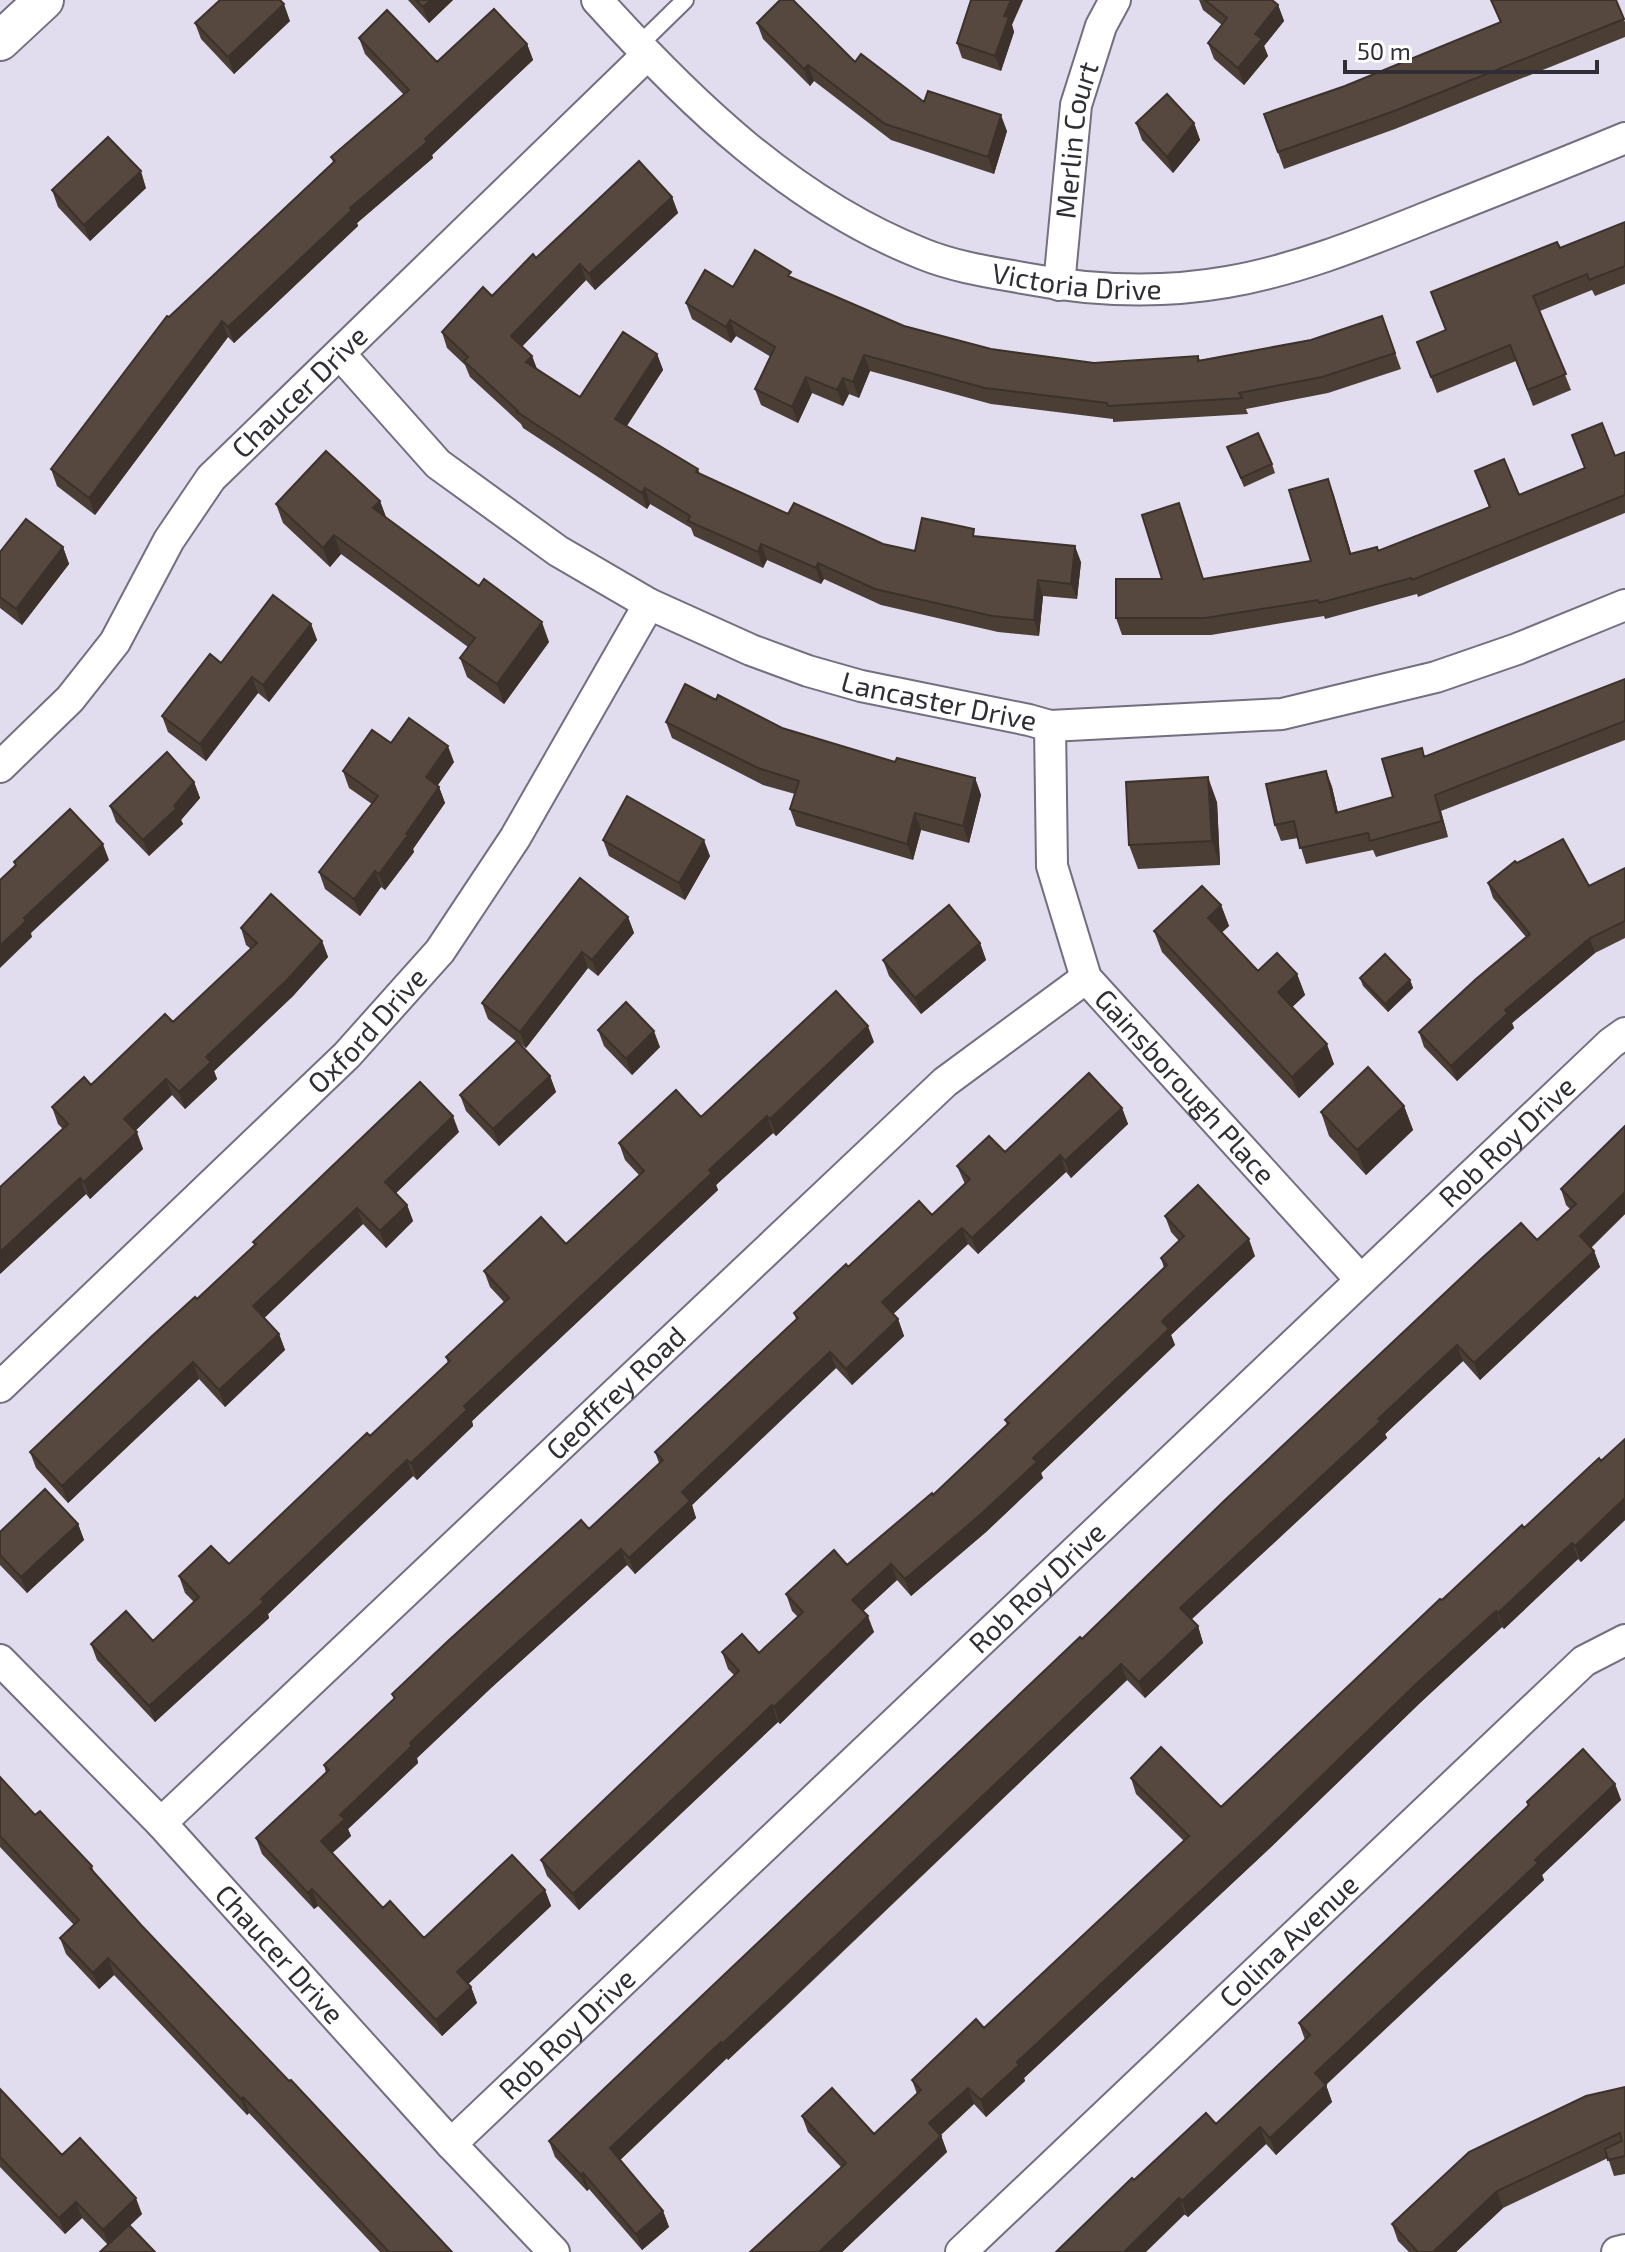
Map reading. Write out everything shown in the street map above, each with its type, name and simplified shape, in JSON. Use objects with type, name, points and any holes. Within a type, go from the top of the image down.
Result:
[{"type":"street","points":[[0,41],[44,0]]},
{"type":"street","name":"Victoria Drive","points":[[597,0],[643,50],[768,166],[824,204],[868,229],[925,255],[981,270],[1059,285],[1102,290],[1170,290],[1229,282],[1292,267],[1341,251],[1625,138]]},
{"type":"street","name":"Merlin Court","points":[[1059,285],[1076,105],[1101,26],[1115,0]]},
{"type":"street","name":"Chaucer Drive","points":[[0,767],[70,699],[115,642],[169,540],[211,478],[340,354],[643,50]]},
{"type":"street","name":"Lancaster Drive","points":[[340,354],[438,464],[558,551],[649,604],[751,650],[808,671],[861,686],[1050,726],[1282,714],[1436,677],[1517,649],[1625,605]]},
{"type":"street","name":"Oxford Drive","points":[[0,1387],[347,1055],[440,951],[515,838],[649,604]]},
{"type":"street","name":"Gainsborough Place","points":[[1050,726],[1052,866],[1086,978],[1360,1279]]},
{"type":"street","name":"Geoffrey Road","points":[[161,1823],[945,1082],[1086,978]]},
{"type":"street","name":"Rob Roy Drive","points":[[451,2144],[1360,1279],[1625,1033]]},
{"type":"street","name":"Colina Avenue","points":[[961,2252],[1584,1661],[1625,1640]]},
{"type":"street","name":"Chaucer Drive","points":[[0,1660],[161,1823],[451,2144],[554,2252]]},
{"type":"street","points":[[1617,2252],[1625,2250]]},
{"type":"lane","points":[[643,50],[685,0]]},
{"type":"building","points":[[220,0],[280,0],[284,4],[228,57],[195,23]]},
{"type":"building","points":[[416,0],[431,0],[423,7]]},
{"type":"building","points":[[780,0],[793,0],[855,62],[861,54],[924,102],[928,91],[1001,115],[988,157],[885,124],[808,65],[804,69],[757,23]]},
{"type":"building","points":[[971,0],[1011,0],[1004,16],[1009,17],[995,56],[957,43]]},
{"type":"building","points":[[1205,0],[1272,0],[1278,5],[1255,34],[1262,39],[1238,68],[1208,43],[1227,18]]},
{"type":"building","points":[[1491,0],[1616,0],[1624,19],[1389,113],[1278,152],[1264,114],[1345,86],[1501,22]]},
{"type":"building","points":[[494,9],[527,44],[425,139],[427,142],[350,208],[352,210],[228,327],[222,321],[89,498],[51,469],[167,316],[335,161],[331,157],[409,90],[359,38],[387,10],[437,62]]},
{"type":"building","points":[[1167,94],[1194,123],[1167,157],[1136,123]]},
{"type":"building","points":[[108,137],[141,171],[84,225],[52,190]]},
{"type":"building","points":[[639,161],[672,197],[589,274],[580,264],[511,336],[532,356],[526,362],[580,397],[623,332],[657,354],[615,419],[698,469],[696,472],[788,514],[794,503],[883,544],[915,551],[922,518],[974,529],[973,536],[1075,546],[1071,584],[1038,580],[1034,620],[992,616],[875,589],[818,563],[816,568],[761,544],[758,552],[688,521],[690,516],[645,488],[642,493],[517,412],[464,361],[468,357],[442,332],[483,287],[492,296],[533,254],[536,258]]},
{"type":"building","points":[[1625,222],[1625,266],[1589,280],[1587,274],[1533,296],[1566,374],[1528,390],[1510,345],[1431,377],[1417,342],[1446,330],[1431,292],[1557,242],[1560,248]]},
{"type":"building","points":[[755,250],[791,272],[788,276],[904,326],[991,349],[1094,363],[1198,356],[1198,361],[1311,340],[1382,316],[1395,353],[1322,377],[1239,393],[1242,398],[1108,406],[1107,403],[985,388],[864,355],[853,382],[843,378],[837,390],[806,377],[792,407],[755,389],[775,347],[730,320],[726,327],[686,303],[705,270],[733,287]]},
{"type":"building","points":[[1602,423],[1615,456],[1625,452],[1625,495],[1412,580],[1319,603],[1318,600],[1205,618],[1116,618],[1116,579],[1162,579],[1142,515],[1179,503],[1203,579],[1311,561],[1289,490],[1328,479],[1350,554],[1377,547],[1378,551],[1490,507],[1475,471],[1504,459],[1519,495],[1585,468],[1572,435]]},
{"type":"building","points":[[1258,433],[1272,464],[1241,478],[1227,447]]},
{"type":"building","points":[[326,451],[380,501],[373,508],[479,586],[484,579],[542,622],[497,684],[460,658],[475,638],[334,535],[323,548],[276,504]]},
{"type":"building","points":[[26,519],[63,547],[16,609],[0,597],[0,552]]},
{"type":"building","points":[[273,595],[311,624],[263,685],[252,677],[200,744],[162,716],[210,654],[221,663]]},
{"type":"building","points":[[1625,679],[1625,721],[1435,795],[1442,821],[1370,841],[1368,833],[1300,848],[1294,821],[1275,825],[1266,784],[1326,771],[1336,813],[1393,797],[1382,759],[1422,748],[1424,757]]},
{"type":"building","points":[[685,684],[716,700],[718,695],[782,728],[895,762],[897,758],[975,778],[963,826],[915,813],[907,844],[790,809],[799,781],[758,768],[666,722]]},
{"type":"building","points":[[409,718],[448,746],[426,777],[439,787],[379,874],[375,871],[354,899],[319,872],[378,796],[343,771],[372,730],[391,743]]},
{"type":"building","points":[[167,752],[194,782],[174,806],[177,808],[143,840],[110,806]]},
{"type":"building","points":[[1208,777],[1212,841],[1129,845],[1126,782]]},
{"type":"building","points":[[627,796],[704,840],[679,883],[603,840]]},
{"type":"building","points":[[70,809],[103,844],[24,918],[26,921],[0,946],[0,880],[16,865],[14,862]]},
{"type":"building","points":[[1563,839],[1589,886],[1625,868],[1625,921],[1590,938],[1505,1010],[1508,1013],[1451,1066],[1419,1032],[1530,934],[1488,883],[1515,861],[1517,863]]},
{"type":"building","points":[[580,878],[628,917],[592,960],[582,952],[520,1032],[482,1003]]},
{"type":"building","points":[[1202,886],[1221,905],[1208,918],[1258,971],[1277,953],[1297,974],[1278,992],[1327,1044],[1292,1077],[1154,931]]},
{"type":"building","points":[[271,894],[322,941],[287,980],[206,1057],[211,1062],[179,1092],[166,1079],[124,1119],[137,1132],[84,1182],[80,1178],[0,1252],[0,1187],[68,1124],[52,1107],[84,1077],[91,1085],[165,1014],[173,1022],[257,943],[241,928]]},
{"type":"building","points":[[949,905],[980,943],[915,998],[883,960]]},
{"type":"building","points":[[1385,954],[1410,980],[1385,1004],[1360,978]]},
{"type":"building","points":[[836,991],[868,1026],[770,1119],[767,1116],[709,1170],[712,1173],[464,1406],[467,1410],[411,1463],[407,1460],[261,1599],[264,1602],[149,1706],[91,1644],[126,1611],[153,1641],[199,1597],[179,1576],[211,1546],[229,1564],[367,1433],[370,1436],[450,1361],[446,1357],[509,1298],[484,1271],[541,1217],[566,1244],[644,1171],[619,1143],[676,1090],[701,1117]]},
{"type":"building","points":[[626,1002],[654,1031],[626,1059],[598,1030]]},
{"type":"building","points":[[517,1041],[550,1076],[493,1129],[460,1095]]},
{"type":"building","points":[[1368,1067],[1404,1106],[1357,1150],[1321,1112]]},
{"type":"building","points":[[1089,1073],[1122,1108],[1065,1161],[1060,1155],[972,1238],[962,1228],[882,1302],[898,1319],[846,1369],[830,1352],[682,1492],[690,1501],[629,1558],[621,1549],[485,1672],[340,1815],[345,1819],[321,1841],[383,1908],[390,1901],[424,1938],[512,1855],[545,1890],[457,1972],[471,1987],[436,2020],[312,1889],[308,1893],[256,1838],[329,1770],[324,1765],[395,1698],[392,1694],[448,1641],[581,1520],[589,1529],[663,1460],[655,1452],[798,1318],[794,1313],[846,1264],[848,1267],[919,1201],[932,1215],[970,1179],[957,1166],[989,1136],[1005,1152]]},
{"type":"building","points":[[420,1082],[453,1116],[385,1182],[407,1205],[380,1231],[357,1208],[253,1306],[279,1334],[219,1390],[193,1362],[62,1486],[30,1452],[151,1337],[256,1244],[253,1242]]},
{"type":"building","points":[[1625,1126],[1625,1192],[1580,1236],[1594,1251],[1474,1363],[1457,1345],[1378,1419],[1381,1421],[1180,1608],[1198,1626],[1139,1682],[1121,1664],[610,2148],[663,2211],[636,2234],[583,2173],[581,2175],[549,2141],[1481,1259],[1521,1223],[1537,1240],[1576,1204],[1561,1189]]},
{"type":"building","points":[[1198,1185],[1249,1239],[1162,1321],[1169,1329],[1033,1458],[1037,1462],[980,1515],[905,1579],[891,1564],[852,1600],[868,1616],[573,1894],[541,1860],[739,1671],[722,1652],[742,1634],[759,1653],[803,1612],[786,1594],[834,1550],[847,1565],[933,1495],[1009,1423],[1005,1420],[1167,1265],[1161,1258],[1184,1236],[1165,1216]]},
{"type":"building","points":[[1625,1439],[1625,1498],[1575,1546],[1572,1543],[1415,1685],[1264,1832],[1017,2062],[1019,2065],[981,2100],[968,2088],[929,2123],[941,2136],[819,2252],[750,2252],[846,2163],[802,2116],[832,2088],[874,2134],[921,2090],[912,2080],[976,2019],[984,2028],[1189,1836],[1131,1778],[1161,1747],[1221,1807],[1440,1599],[1522,1525],[1524,1528],[1599,1458],[1601,1461]]},
{"type":"building","points":[[45,1489],[78,1524],[21,1577],[0,1555],[0,1532]]},
{"type":"building","points":[[1583,1749],[1615,1784],[1535,1860],[1538,1863],[1315,2073],[1326,2085],[1270,2138],[1260,2127],[1182,2201],[1179,2198],[1124,2252],[1056,2252],[1132,2178],[1134,2180],[1206,2113],[1216,2124],[1310,2035],[1299,2023],[1529,1805],[1527,1802]]},
{"type":"building","points":[[0,1777],[35,1815],[40,1811],[92,1866],[90,1868],[142,1926],[452,2252],[389,2252],[108,1958],[93,1973],[60,1938],[79,1920],[0,1836]]},
{"type":"building","points":[[1625,2087],[1625,2156],[1608,2160],[1605,2149],[1622,2141],[1620,2133],[1497,2191],[1433,2252],[1418,2252],[1392,2224],[1469,2152],[1586,2096]]},
{"type":"building","points":[[0,2089],[62,2155],[80,2138],[136,2198],[103,2230],[76,2202],[59,2218],[0,2157]]},
{"type":"building","points":[[129,2225],[155,2252],[100,2252]]}]
